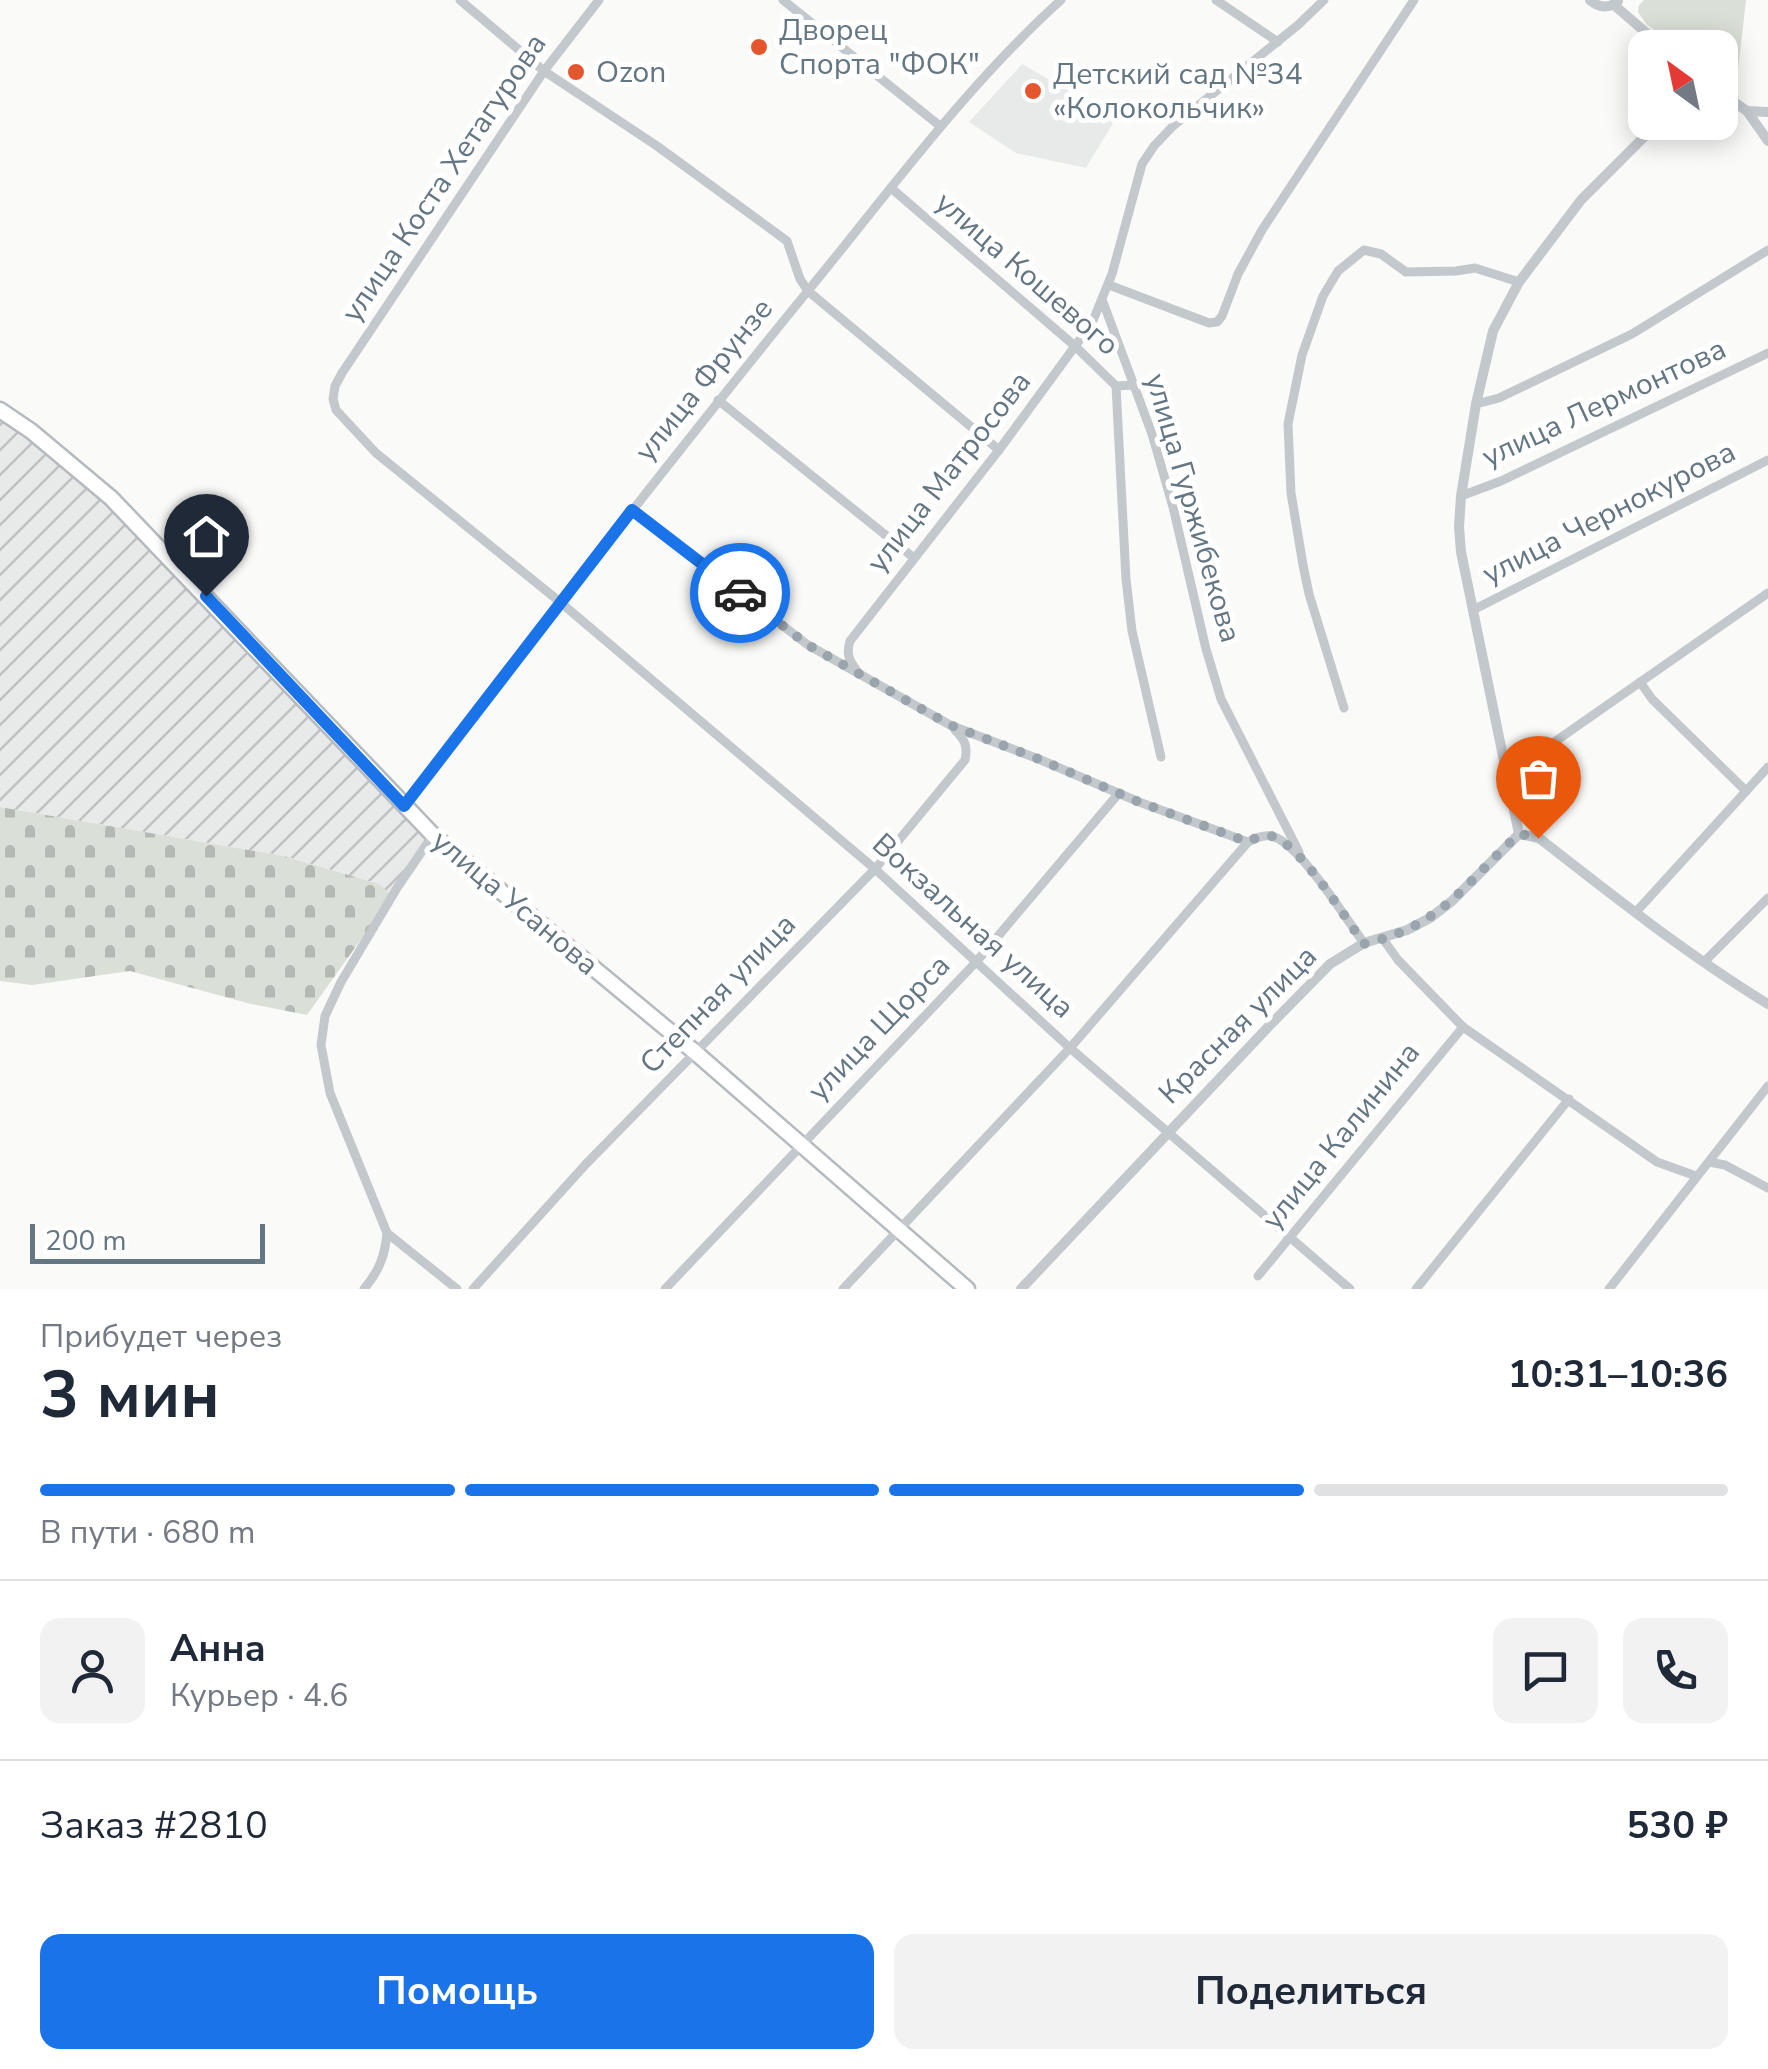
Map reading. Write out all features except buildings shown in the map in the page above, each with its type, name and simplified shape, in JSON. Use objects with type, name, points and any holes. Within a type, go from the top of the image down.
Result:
[{"type":"main road","name":"улица Усанова","points":[[0,410],[111,498],[432,836],[696,1053],[967,1289]]},
{"type":"street","points":[[460,0],[544,71],[658,146],[786,241],[808,291],[1000,450]]},
{"type":"street","name":"улица Коста Хетагурова","points":[[335,386],[544,71],[599,0]]},
{"type":"street","points":[[783,0],[940,126]]},
{"type":"street","name":"улица Фрунзе","points":[[404,806],[718,400],[940,126],[1017,40],[1061,0]]},
{"type":"street","points":[[1216,0],[1278,42]]},
{"type":"street","points":[[1103,302],[1142,164],[1154,146],[1324,0]]},
{"type":"street","points":[[1108,285],[1209,323],[1216,322],[1262,230],[1414,0]]},
{"type":"street","points":[[1590,0],[1601,7],[1616,2],[1645,30]]},
{"type":"street","points":[[1738,105],[1768,141]]},
{"type":"street","points":[[1746,111],[1768,112]]},
{"type":"street","points":[[1642,140],[1581,200],[1519,282],[1493,331],[1461,496],[1461,552],[1519,834],[1538,838],[1704,962],[1768,1004]]},
{"type":"street","name":"улица Кошевого","points":[[890,188],[1076,346],[1116,386],[1136,386]]},
{"type":"street","points":[[1344,708],[1309,594],[1291,493],[1288,424],[1302,355],[1323,296],[1338,271],[1364,250],[1382,254],[1406,272],[1476,268],[1519,282]]},
{"type":"street","points":[[1476,404],[1499,398],[1632,334],[1768,250]]},
{"type":"street","name":"улица Матросова","points":[[858,673],[847,651],[850,641],[1000,450],[1103,302]]},
{"type":"street","name":"улица Гуржибекова","points":[[1103,302],[1136,386],[1173,506],[1221,699],[1304,860],[1364,944]]},
{"type":"street","name":"улица Лермонтова","points":[[1461,496],[1501,481],[1768,353]]},
{"type":"street","name":"Вокзальная улица","points":[[335,386],[336,410],[376,454],[560,602],[875,868],[1070,1048],[1350,1289]]},
{"type":"street","name":"улица Гуржибекова","points":[[1116,386],[1132,631],[1161,758]]},
{"type":"street","points":[[718,400],[914,558]]},
{"type":"street","name":"улица Чернокурова","points":[[1473,610],[1768,460]]},
{"type":"street","points":[[632,510],[808,645],[950,725],[1248,842]]},
{"type":"street","points":[[1507,775],[1768,593]]},
{"type":"street","points":[[1640,682],[1652,699],[1746,790]]},
{"type":"street","name":"Степная улица","points":[[473,1289],[586,1164],[875,868],[965,760],[968,748],[950,725]]},
{"type":"street","points":[[1636,912],[1768,767]]},
{"type":"street","name":"улица Щорса","points":[[665,1289],[977,961],[1119,792]]},
{"type":"street","name":"Красная улица","points":[[1020,1289],[1310,983],[1346,952],[1430,918],[1519,834]]},
{"type":"street","points":[[364,1289],[385,1253],[387,1233],[330,1092],[321,1045],[325,1016],[341,982],[432,836]]},
{"type":"street","points":[[843,1289],[1070,1048],[1248,842],[1258,836],[1270,836],[1282,840],[1304,860]]},
{"type":"street","points":[[1704,962],[1768,898]]},
{"type":"street","points":[[1383,939],[1462,1027],[1657,1162],[1696,1176]]},
{"type":"street","name":"улица Калинина","points":[[1258,1276],[1462,1027]]},
{"type":"street","points":[[1609,1289],[1768,1086]]},
{"type":"street","points":[[1416,1289],[1568,1100]]},
{"type":"street","points":[[1709,1162],[1725,1165],[1768,1188]]},
{"type":"street","points":[[387,1233],[457,1289]]},
{"type":"shaded area","name":"Детский сад №34 «Колокольчик»","points":[[1022,64],[1116,118],[1086,168],[1016,153],[969,122]]},
{"type":"shaded area","points":[[0,410],[111,498],[433,835],[392,896],[379,884],[284,856],[0,807]]},
{"type":"green space","points":[[1644,0],[1746,0],[1738,69],[1738,30],[1654,30],[1638,12]]},
{"type":"green space","points":[[0,807],[284,856],[379,884],[392,896],[307,1015],[130,971],[32,985],[0,981]]},
{"type":"way so far","points":[[740,593],[808,645],[950,725],[1248,842],[1258,836],[1282,840],[1304,860],[1364,944],[1408,930],[1430,918],[1519,834],[1538,838]]},
{"type":"place","name":"Дворец Спорта \"ФОК\"","points":[[759,47]]},
{"type":"place","name":"Ozon","points":[[576,72]]},
{"type":"place","name":"Детский сад №34 «Колокольчик»","points":[[1033,91]]},
{"type":"route","points":[[206,596],[404,806],[632,510],[740,593]]}]
